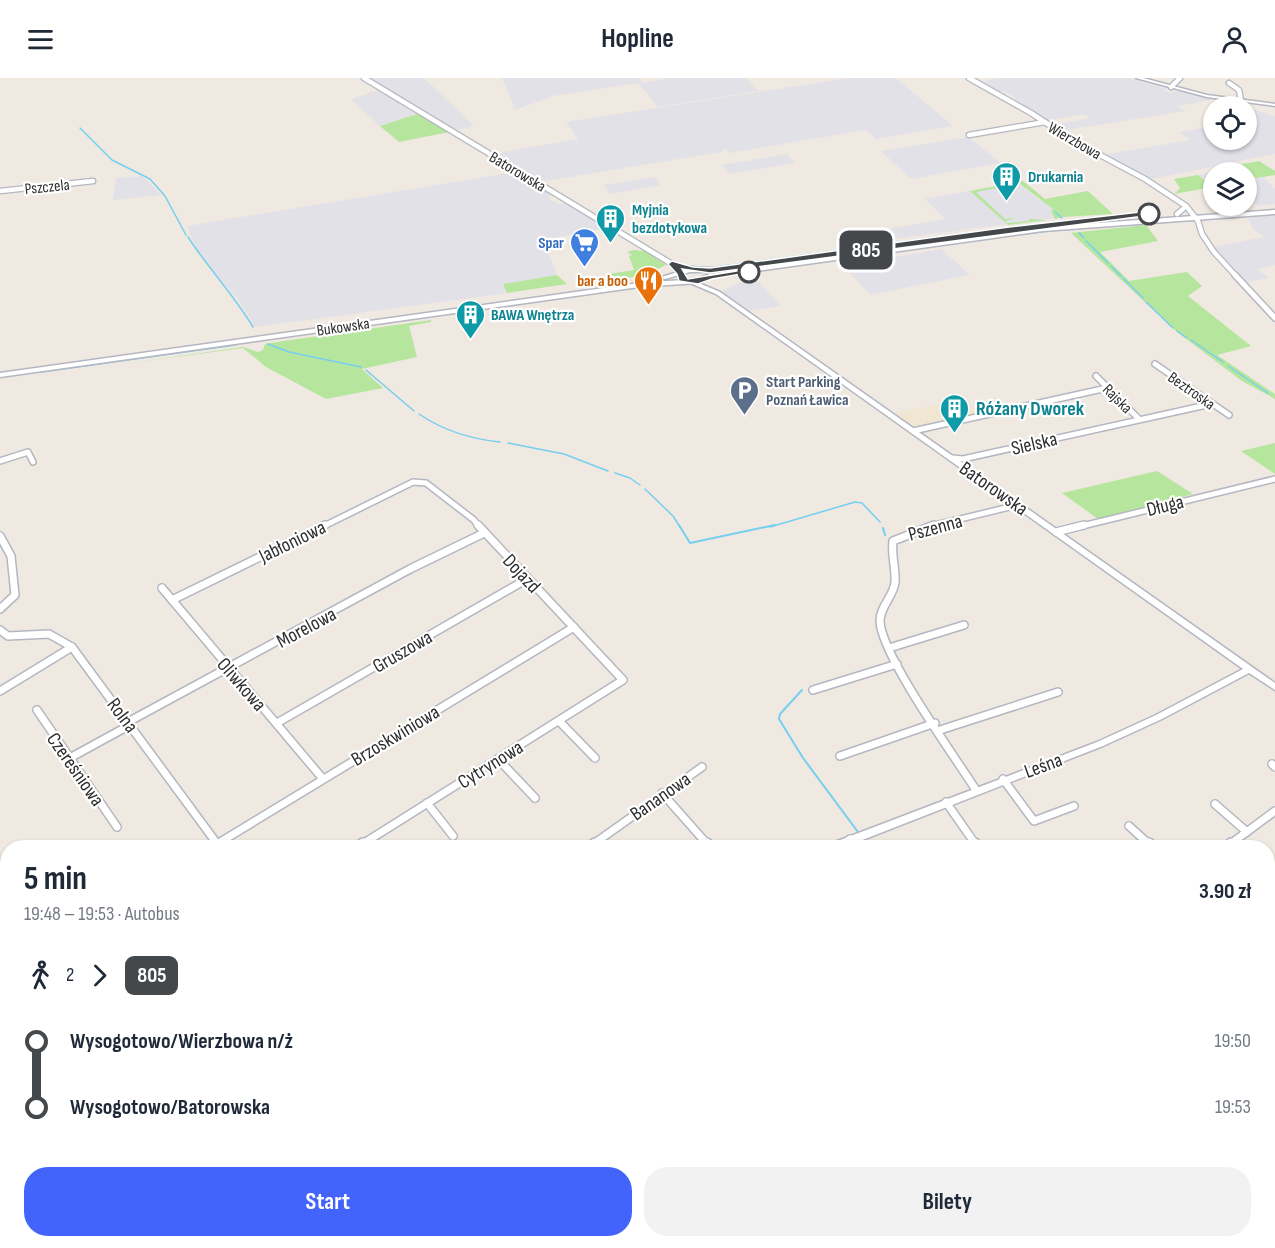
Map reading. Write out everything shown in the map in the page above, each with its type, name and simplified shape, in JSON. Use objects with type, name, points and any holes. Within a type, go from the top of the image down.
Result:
[{"type":"main road","points":[[703,274],[1020,228],[1186,213],[1275,210]]},
{"type":"main road","points":[[703,274],[1023,231],[1186,213]]},
{"type":"main road","name":"Bukowska","points":[[0,370],[597,287],[692,270],[703,274]]},
{"type":"main road","points":[[681,273],[682,279],[689,282]]},
{"type":"main road","name":"Bukowska","points":[[0,375],[629,286],[689,282],[703,274]]},
{"type":"street","name":"Batorowska","points":[[364,78],[672,264],[681,273]]},
{"type":"street","name":"Wierzbowa","points":[[969,78],[1045,122],[1071,140],[1145,179],[1191,210],[1186,213],[1199,226],[1214,252],[1275,318]]},
{"type":"street","points":[[1138,78],[1216,96]]},
{"type":"street","points":[[1171,87],[1180,78]]},
{"type":"street","points":[[1229,83],[1239,90],[1240,96]]},
{"type":"street","points":[[1257,103],[1275,105]]},
{"type":"street","points":[[969,135],[1045,122]]},
{"type":"street","name":"Pszczela","points":[[0,191],[93,181]]},
{"type":"street","name":"Batorowska","points":[[672,264],[692,270]]},
{"type":"street","name":"Batorowska","points":[[703,274],[712,289]]},
{"type":"street","name":"Batorowska","points":[[689,282],[712,289],[952,458],[962,462],[1018,505],[1275,687]]},
{"type":"street","name":"Beztroska","points":[[1155,364],[1229,415]]},
{"type":"street","name":"Rajska","points":[[1096,376],[1139,419]]},
{"type":"street","points":[[913,431],[1107,388]]},
{"type":"street","name":"Sielska","points":[[962,462],[1211,404]]},
{"type":"street","points":[[0,461],[27,452],[33,462]]},
{"type":"street","name":"Długa","points":[[1056,532],[1275,479]]},
{"type":"street","name":"Dojazd","points":[[413,482],[426,483],[474,520],[623,680]]},
{"type":"street","name":"Jabłoniowa","points":[[172,600],[413,482]]},
{"type":"street","name":"Pszenna","points":[[976,790],[897,664],[882,632],[880,620],[882,610],[895,584],[891,554],[892,541],[922,528],[1018,505]]},
{"type":"street","name":"Morelowa","points":[[68,759],[410,569],[484,533]]},
{"type":"street","points":[[0,536],[11,554],[15,596],[0,609]]},
{"type":"street","name":"Gruszowa","points":[[277,723],[527,579]]},
{"type":"street","name":"Oliwkowa","points":[[162,588],[323,779]]},
{"type":"street","points":[[889,648],[964,625]]},
{"type":"street","name":"Brzoskwiniowa","points":[[227,840],[323,779],[574,627]]},
{"type":"street","name":"Rolna","points":[[0,630],[8,636],[38,632],[51,634],[72,647],[214,840]]},
{"type":"street","points":[[0,691],[72,647]]},
{"type":"street","points":[[813,690],[897,664]]},
{"type":"street","name":"Leśna","points":[[860,840],[1003,779],[1100,744],[1159,717],[1250,669]]},
{"type":"street","name":"Cytrynowa","points":[[369,840],[623,680]]},
{"type":"street","points":[[840,756],[1058,692]]},
{"type":"street","name":"Czereśniowa","points":[[36,710],[117,827]]},
{"type":"street","points":[[559,721],[595,758]]},
{"type":"street","points":[[498,759],[535,798]]},
{"type":"street","name":"Bananowa","points":[[599,840],[662,793],[702,767]]},
{"type":"street","points":[[1003,779],[1034,821],[1074,806]]},
{"type":"street","points":[[662,793],[704,840]]},
{"type":"street","points":[[946,802],[972,840]]},
{"type":"street","points":[[427,803],[453,836]]},
{"type":"street","points":[[1215,804],[1247,832]]},
{"type":"street","points":[[1236,840],[1275,810]]},
{"type":"street","points":[[1129,825],[1145,840]]},
{"type":"shaded area","points":[[369,78],[424,78],[474,126],[455,130]]},
{"type":"shaded area","points":[[502,78],[639,78],[642,83],[669,78],[745,78],[759,91],[658,107],[638,83],[553,96],[515,110]]},
{"type":"shaded area","points":[[849,78],[896,78],[953,126],[876,139],[866,130],[730,153],[725,149],[721,152],[540,182],[493,154],[578,139],[566,122]]},
{"type":"shaded area","points":[[1002,78],[1128,78],[1168,89],[1164,90],[1169,93],[1177,91],[1203,96],[1203,101],[1178,106],[1185,111],[1061,131],[1053,125],[1089,118],[1083,114],[1046,121],[1018,104],[1023,103],[1014,99],[1015,97],[1004,91],[999,92],[984,81]]},
{"type":"shaded area","points":[[379,90],[417,114],[380,126],[351,99]]},
{"type":"shaded area","points":[[1257,111],[1275,116],[1275,154],[1236,162],[1203,162],[1203,169],[1152,179],[1103,155],[1190,140],[1179,132],[1203,128],[1203,150],[1257,150]]},
{"type":"shaded area","points":[[968,137],[1001,163],[911,179],[881,151]]},
{"type":"shaded area","points":[[787,154],[795,163],[730,174],[722,165]]},
{"type":"shaded area","points":[[514,172],[550,194],[549,199],[559,204],[565,203],[607,228],[543,240],[557,275],[503,284],[507,293],[255,327],[237,298],[210,268],[195,246],[187,226]]},
{"type":"shaded area","points":[[142,176],[161,195],[113,200],[116,178]]},
{"type":"shaded area","points":[[655,177],[661,185],[610,194],[604,185]]},
{"type":"shaded area","points":[[1263,177],[1275,189],[1275,204],[1258,206],[1257,178]]},
{"type":"shaded area","points":[[1017,182],[1039,200],[1044,200],[1062,217],[892,239],[877,231],[945,219],[925,199]]},
{"type":"shaded area","points":[[1275,215],[1275,265],[1258,269],[1269,278],[1247,282],[1214,247],[1264,237],[1253,229],[1248,218]]},
{"type":"shaded area","points":[[941,249],[970,275],[870,295],[844,266]]},
{"type":"shaded area","points":[[754,277],[781,306],[748,311],[721,291]]},
{"type":"shaded area","points":[[965,399],[978,414],[917,428],[895,413]]},
{"type":"green space","points":[[417,114],[449,132],[399,142],[380,126]]},
{"type":"green space","points":[[1259,161],[1275,171],[1275,175],[1257,178],[1257,162],[1254,162]]},
{"type":"green space","points":[[1198,175],[1203,179],[1203,189],[1174,194],[1180,188],[1174,179]]},
{"type":"green space","points":[[1023,181],[1045,199],[1088,191],[1113,214],[1055,219],[1051,211],[1053,209],[1020,184],[976,192],[1005,219],[1016,218],[1005,221],[1007,223],[1029,221],[1029,219],[1047,220],[1008,225],[970,191]]},
{"type":"green space","points":[[1146,225],[1158,241],[1100,252],[1129,281],[1187,272],[1202,286],[1188,296],[1251,346],[1217,355],[1275,394],[1275,399],[1242,381],[1177,332],[1071,233]]},
{"type":"green space","points":[[645,251],[666,265],[628,278],[607,278],[608,274],[634,270],[629,256],[632,255],[627,252]]},
{"type":"green space","points":[[557,275],[567,284],[507,293],[503,284]]},
{"type":"green space","points":[[431,320],[431,322],[409,326],[417,357],[362,369],[383,388],[326,399],[266,367],[243,348],[131,363],[243,347],[258,352],[263,350],[265,344],[270,343]]},
{"type":"green space","points":[[1275,443],[1275,474],[1241,451]]},
{"type":"green space","points":[[1157,471],[1193,494],[1098,519],[1062,493]]},
{"type":"waterway","points":[[80,128],[112,160],[150,179],[165,196],[186,235]]},
{"type":"waterway","points":[[1055,212],[1062,218]]},
{"type":"waterway","points":[[1128,225],[1143,224]]},
{"type":"waterway","points":[[990,238],[1058,230]]},
{"type":"waterway","points":[[716,267],[976,232]]},
{"type":"waterway","points":[[1079,233],[1084,238]]},
{"type":"waterway","points":[[188,237],[253,327]]},
{"type":"waterway","points":[[771,269],[985,239]]},
{"type":"waterway","points":[[1086,241],[1108,263]]},
{"type":"waterway","points":[[690,266],[709,268]]},
{"type":"waterway","points":[[1111,266],[1121,276]]},
{"type":"waterway","points":[[1123,278],[1143,298]]},
{"type":"waterway","points":[[1146,302],[1173,328]]},
{"type":"waterway","points":[[1177,331],[1187,338]]},
{"type":"waterway","points":[[1191,340],[1223,362]]},
{"type":"waterway","points":[[268,344],[289,352],[361,367]]},
{"type":"waterway","points":[[41,372],[235,345]]},
{"type":"waterway","points":[[1228,366],[1268,393]]},
{"type":"waterway","points":[[366,370],[414,411]]},
{"type":"waterway","points":[[419,414],[458,433],[500,442]]},
{"type":"waterway","points":[[508,443],[564,454],[608,471]]},
{"type":"waterway","points":[[615,473],[630,478],[640,485]]},
{"type":"waterway","points":[[645,489],[673,516],[680,527]]},
{"type":"waterway","points":[[770,527],[855,502],[862,503],[880,522]]},
{"type":"waterway","points":[[679,525],[690,543],[775,525]]},
{"type":"waterway","points":[[883,528],[885,535]]},
{"type":"waterway","points":[[802,690],[780,714],[779,719],[803,758],[858,832]]},
{"type":"bus line","name":"805","points":[[749,272],[710,276],[698,282],[687,281],[682,279],[679,270],[672,264],[692,270],[710,270],[1009,230],[1149,214]]},
{"type":"place","name":"Drukarnia","points":[[1007,202]]},
{"type":"place","name":"Myjnia bezdotykowa","points":[[611,244]]},
{"type":"place","name":"Spar","points":[[585,268]]},
{"type":"place","name":"bar a boo","points":[[649,306]]},
{"type":"place","name":"BAWA Wnętrza","points":[[470,340]]},
{"type":"place","name":"Start Parking Poznań Ławica","points":[[745,416]]},
{"type":"place","name":"Różany Dworek","points":[[955,434]]}]
